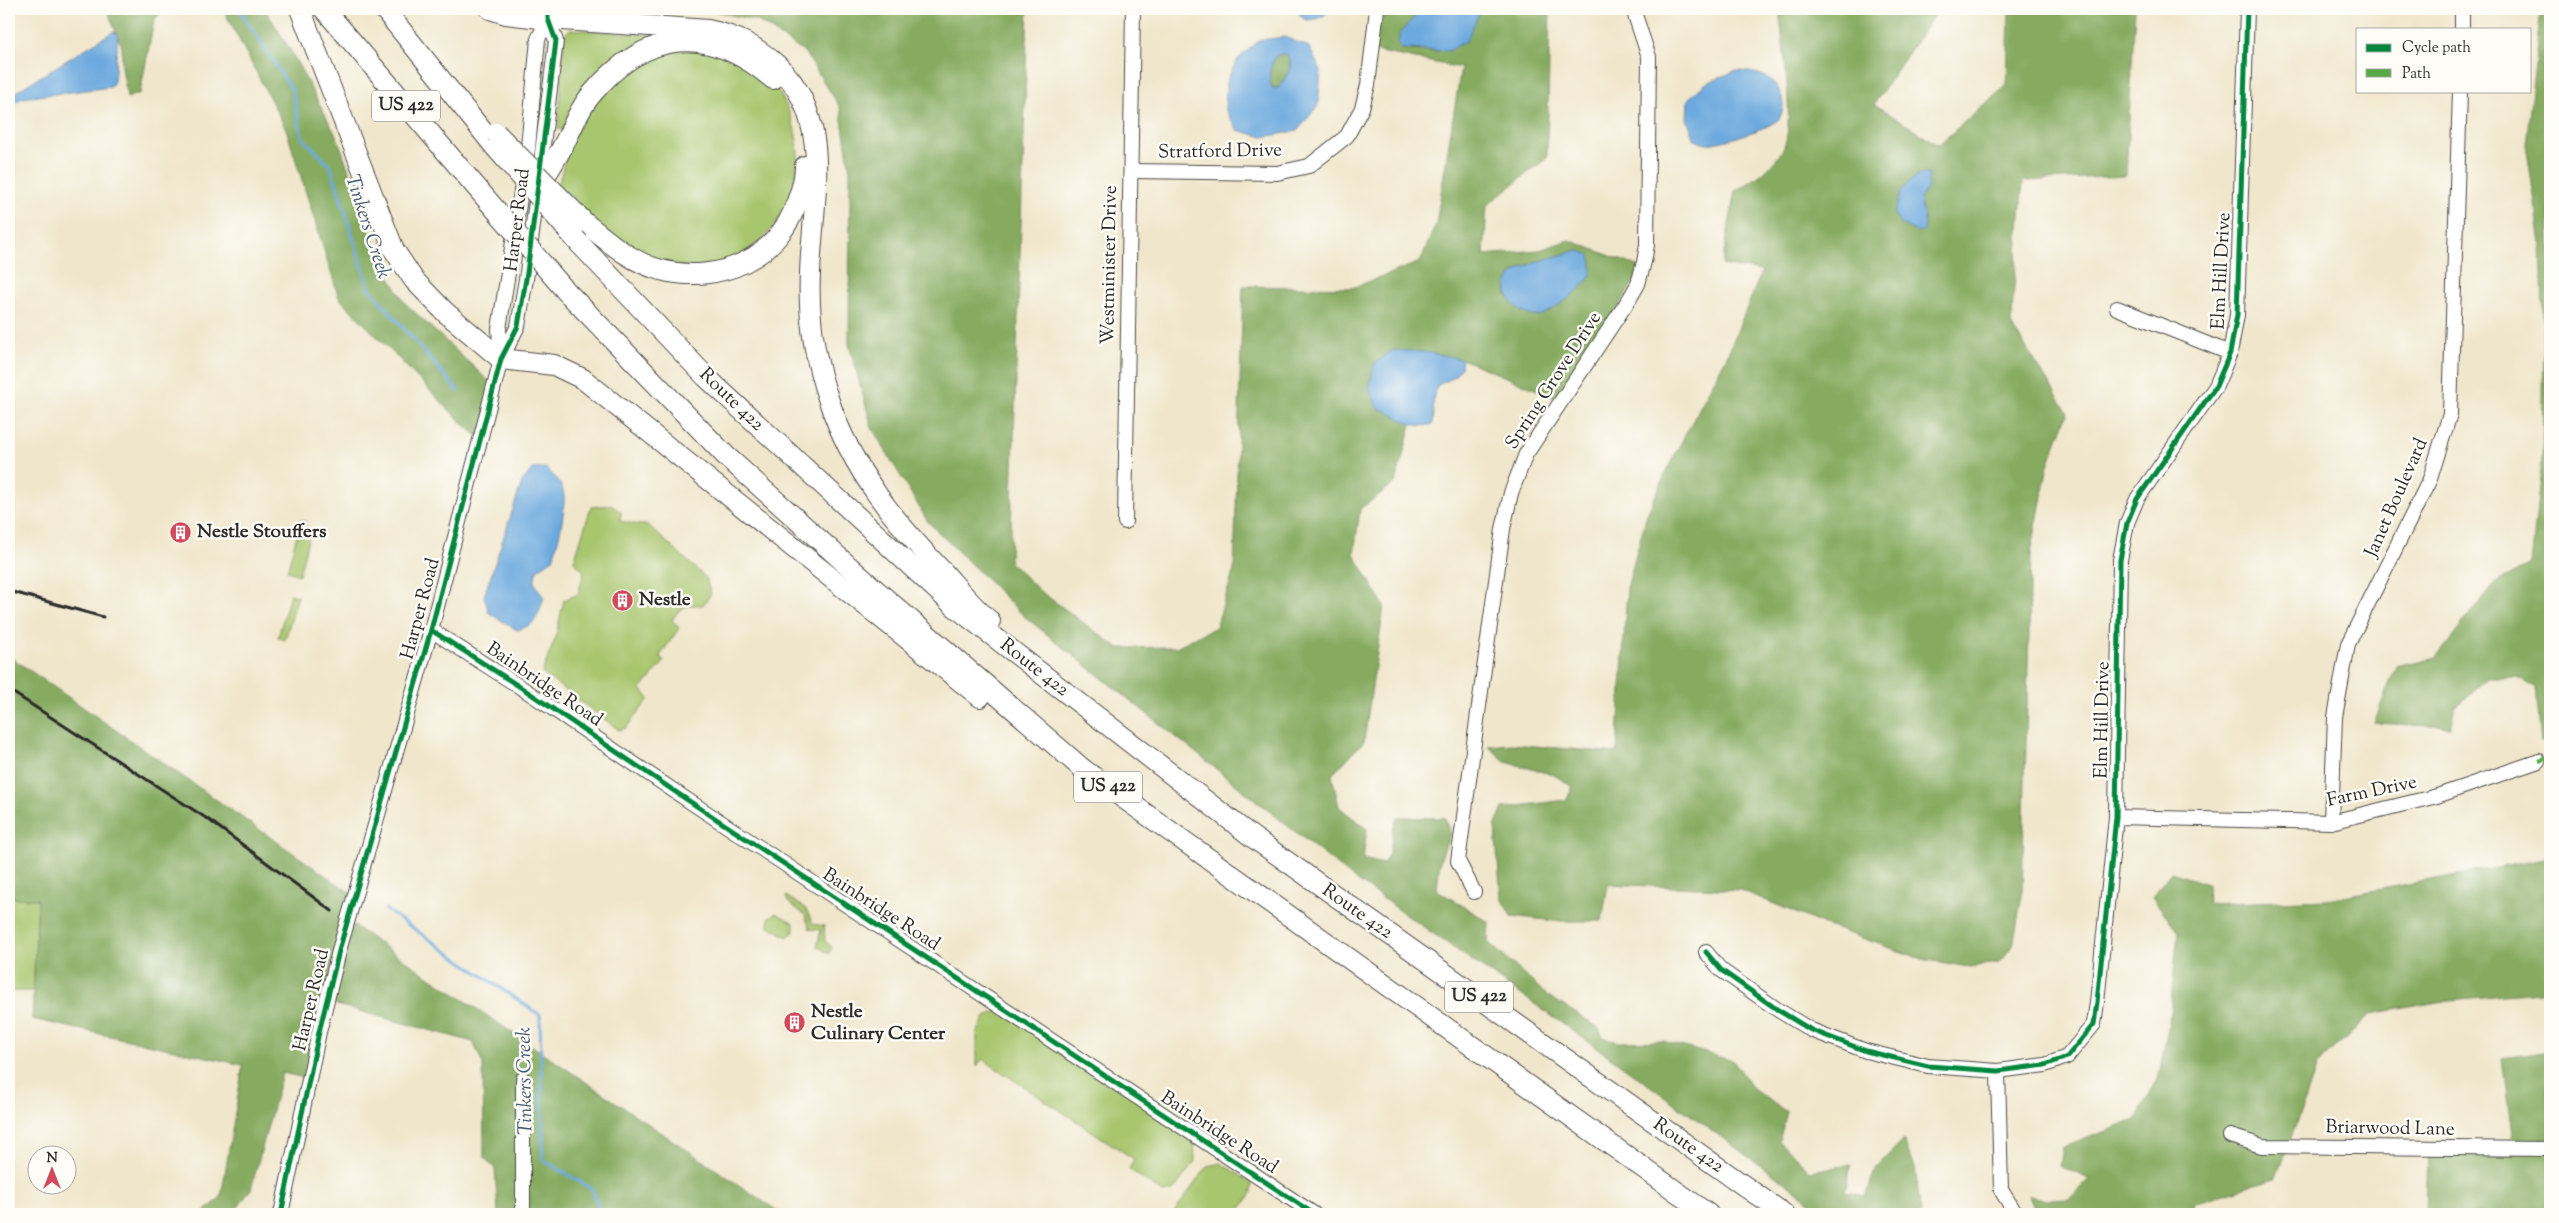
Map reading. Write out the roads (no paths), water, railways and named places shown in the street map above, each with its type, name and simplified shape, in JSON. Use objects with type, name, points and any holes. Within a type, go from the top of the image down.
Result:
[{"type":"highway","points":[[300,9],[394,250],[414,280],[445,312],[501,359],[554,365],[583,379],[977,695],[1084,770]]},
{"type":"highway","name":"US 422","points":[[324,9],[565,290],[726,456],[863,579],[1084,770],[1708,1214]]},
{"type":"highway","name":"US 422","points":[[384,9],[442,82],[496,140]]},
{"type":"highway","points":[[490,9],[506,14],[548,14],[708,30],[732,35],[750,43],[789,76],[802,95],[811,118],[817,152],[810,276],[811,311],[816,350],[828,400],[845,442],[870,486],[888,512],[986,617],[1175,778]]},
{"type":"highway","points":[[496,140],[584,222],[629,258],[661,270],[698,274],[739,266],[770,246],[792,218],[805,176],[804,134],[783,88],[755,63],[730,49],[709,42],[664,43],[645,49],[617,68],[590,96],[538,188]]},
{"type":"highway","name":"Route 422","points":[[496,140],[579,243],[706,377],[953,606],[1251,836],[1784,1214]]},
{"type":"street","name":"Westminister Drive","points":[[1125,522],[1133,9]]},
{"type":"street","name":"Stratford Drive","points":[[1130,172],[1278,173],[1309,166],[1347,136],[1362,108],[1368,84],[1377,9]]},
{"type":"street","name":"Spring Grove Drive","points":[[1474,892],[1458,862],[1503,529],[1511,493],[1526,454],[1638,284],[1646,253],[1649,57],[1633,9]]},
{"type":"street","name":"Elm Hill Drive","points":[[1706,952],[1722,970],[1778,1010],[1811,1030],[1866,1051],[1928,1066],[1998,1071],[2045,1065],[2067,1057],[2094,1024],[2116,817],[2120,560],[2127,522],[2137,499],[2216,386],[2230,353],[2237,314],[2247,9]]},
{"type":"street","points":[[2462,9],[2462,28]]},
{"type":"street","name":"Harper Road","points":[[501,359],[498,329],[528,148],[538,39],[548,14]]},
{"type":"street","name":"Harper Road","points":[[281,1214],[319,1032],[340,947],[431,630],[501,359],[518,326],[538,188],[556,41],[548,14]]},
{"type":"street","name":"Janet Boulevard","points":[[2331,822],[2335,717],[2348,644],[2430,479],[2450,414],[2460,92]]},
{"type":"street","points":[[2117,308],[2230,353]]},
{"type":"street","name":"Bainbridge Road","points":[[431,630],[528,692],[1314,1214]]},
{"type":"street","name":"Farm Drive","points":[[2116,817],[2331,822],[2438,796],[2539,761]]},
{"type":"street","points":[[1998,1071],[2001,1190],[2016,1214]]},
{"type":"street","points":[[524,1079],[524,1214]]},
{"type":"street","name":"Briarwood Lane","points":[[2230,1136],[2262,1146],[2550,1149]]},
{"type":"water","points":[[1295,9],[1329,9],[1322,17],[1305,20]]},
{"type":"water","points":[[1422,9],[1479,9],[1479,14],[1466,41],[1449,51],[1401,49],[1398,43],[1400,33]]},
{"type":"water","points":[[114,31],[118,36],[114,81],[111,87],[22,98],[14,103],[9,117],[9,96]]},
{"type":"water","points":[[1285,37],[1309,47],[1321,71],[1318,106],[1297,131],[1263,137],[1237,130],[1225,109],[1226,82],[1238,59],[1259,40]],"holes":[[[1285,53],[1290,59],[1290,69],[1279,88],[1272,88],[1270,84],[1271,67],[1277,55]]]},
{"type":"water","points":[[1735,71],[1760,74],[1773,82],[1781,95],[1783,104],[1779,119],[1766,127],[1722,141],[1706,144],[1695,140],[1687,119],[1688,99],[1705,84]]},
{"type":"water","points":[[1922,174],[1929,174],[1928,187],[1920,198],[1925,225],[1924,231],[1919,233],[1900,224],[1894,214],[1906,185]]},
{"type":"water","points":[[1578,250],[1590,255],[1592,269],[1588,279],[1570,297],[1550,311],[1538,316],[1526,314],[1516,307],[1509,297],[1507,289],[1511,275],[1536,263]]},
{"type":"water","points":[[1393,350],[1424,352],[1462,359],[1461,368],[1453,378],[1438,385],[1435,391],[1433,424],[1426,426],[1412,424],[1378,408],[1369,389],[1374,364]]},
{"type":"water","points":[[546,468],[558,481],[564,493],[559,537],[553,559],[537,570],[534,582],[544,598],[538,614],[530,625],[517,630],[489,613],[484,596],[522,482],[532,469]]},
{"type":"waterway","name":"Tinkers Creek","points":[[239,9],[292,90],[302,137],[331,167],[369,288],[458,391]]},
{"type":"waterway","name":"Tinkers Creek","points":[[385,909],[540,1015],[543,1160],[592,1189],[601,1214]]},
{"type":"railway","points":[[9,591],[103,617]]},
{"type":"railway","points":[[9,690],[209,820],[332,911]]},
{"type":"place","name":"Nestle Stouffers","points":[[181,532]]},
{"type":"place","name":"Nestle","points":[[623,600]]},
{"type":"place","name":"Nestle Culinary Center","points":[[795,1023]]}]
